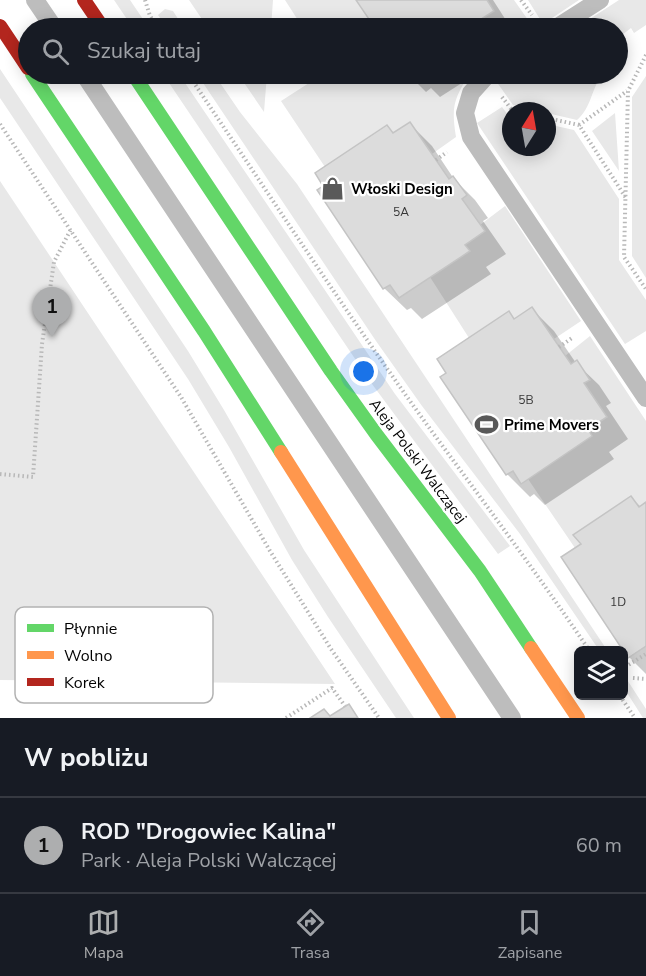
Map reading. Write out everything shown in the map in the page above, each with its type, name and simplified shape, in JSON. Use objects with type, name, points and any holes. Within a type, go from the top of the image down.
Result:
[{"type":"main road","points":[[84,0],[96,18]]},
{"type":"main road","points":[[0,26],[18,53]]},
{"type":"main road","points":[[39,84],[204,331],[449,718]]},
{"type":"main road","name":"Aleja Polski Walczącej","points":[[140,84],[331,371],[473,562],[578,718]]},
{"type":"lane","points":[[35,0],[47,18]]},
{"type":"lane","points":[[572,18],[600,0]]},
{"type":"lane","points":[[91,84],[513,718]]},
{"type":"lane","points":[[479,84],[471,93],[465,113],[471,137],[645,393]]},
{"type":"path","points":[[145,0],[151,18]]},
{"type":"path","points":[[646,55],[628,91],[624,257],[646,289]]},
{"type":"path","points":[[195,84],[358,326],[433,433],[551,593],[586,646]]},
{"type":"path","points":[[579,126],[628,91]]},
{"type":"path","points":[[556,120],[579,126],[626,198]]},
{"type":"path","points":[[0,124],[181,397],[270,551],[379,718]]},
{"type":"path","points":[[0,474],[33,477],[42,344],[54,262],[70,229]]},
{"type":"path","points":[[628,665],[646,654]]},
{"type":"path","points":[[633,678],[646,679]]},
{"type":"path","points":[[286,718],[332,688],[345,706]]},
{"type":"path","points":[[623,700],[635,718]]},
{"type":"shaded area","points":[[114,0],[130,0],[142,18],[126,18]]},
{"type":"shaded area","points":[[189,0],[273,0],[272,18],[201,18]]},
{"type":"shaded area","points":[[285,0],[356,0],[368,18],[297,18]]},
{"type":"shaded area","points":[[487,0],[514,0],[527,18],[482,18],[493,11]]},
{"type":"shaded area","points":[[528,0],[579,0],[552,18],[539,18]]},
{"type":"shaded area","points":[[619,0],[646,0],[646,25],[634,33],[631,28],[628,30],[628,18],[591,18]]},
{"type":"shaded area","points":[[165,9],[173,11],[178,18],[160,18],[158,15]]},
{"type":"shaded area","points":[[0,69],[188,351],[304,550],[414,718],[396,718],[328,617],[292,560],[188,379],[0,98]]},
{"type":"shaded area","points":[[646,76],[646,278],[632,256],[632,97]]},
{"type":"shaded area","points":[[170,84],[186,84],[395,394],[510,546],[498,554],[372,384]]},
{"type":"shaded area","points":[[204,84],[221,84],[297,184],[604,646],[596,646],[520,534],[422,406]]},
{"type":"shaded area","points":[[245,84],[266,84],[264,112]]},
{"type":"shaded area","points":[[307,84],[463,84],[454,110],[456,137],[432,154],[410,122],[393,133],[386,125],[325,167],[281,101]]},
{"type":"shaded area","points":[[498,84],[597,84],[588,105],[577,120],[556,115],[556,102],[511,102]]},
{"type":"shaded area","points":[[502,107],[502,156],[556,156],[556,126],[574,130],[619,199],[619,260],[646,300],[646,331],[625,344],[477,123]]},
{"type":"shaded area","points":[[615,113],[619,171],[592,131]]},
{"type":"shaded area","points":[[0,181],[335,684],[213,683],[213,607],[15,607],[15,680],[0,680]]},
{"type":"shaded area","points":[[505,206],[581,321],[554,339],[532,307],[514,319],[469,338],[430,277],[469,251],[465,245],[484,232],[480,225]]},
{"type":"shaded area","points":[[590,336],[646,421],[646,502],[639,507],[631,496],[574,536],[581,544],[575,548],[528,479],[592,436],[588,429],[607,417],[584,383],[589,380],[565,356]]},
{"type":"shaded area","points":[[628,681],[646,709],[646,718],[643,718],[628,694]]},
{"type":"building","points":[[356,0],[487,0],[494,11],[483,18],[368,18]]},
{"type":"building","points":[[410,122],[449,179],[453,176],[467,195],[462,199],[485,231],[465,245],[470,251],[399,298],[390,285],[383,289],[317,190],[323,186],[315,173],[387,125],[393,133]]},
{"type":"building","points":[[532,307],[571,364],[577,360],[590,380],[584,383],[607,417],[588,429],[592,436],[521,484],[513,471],[506,475],[440,377],[446,373],[437,359],[509,311],[514,319]]},
{"type":"building","points":[[631,496],[639,507],[646,502],[646,646],[628,658],[628,646],[620,646],[561,557],[581,544],[573,535]]},
{"type":"building","points":[[349,704],[358,718],[310,718],[324,709],[330,716]]},
{"type":"traffic: fast","points":[[39,84],[204,331],[281,452]]},
{"type":"traffic: fast","points":[[140,84],[331,371],[480,571],[531,648]]},
{"type":"traffic: slow","points":[[281,452],[449,718]]},
{"type":"traffic: slow","points":[[531,648],[578,718]]},
{"type":"traffic: jam","points":[[84,0],[96,18]]},
{"type":"traffic: jam","points":[[0,26],[18,53]]},
{"type":"place","name":"Włoski Design","points":[[333,189]]},
{"type":"place","name":"ROD \"Drogowiec Kalina\"","points":[[52,337]]},
{"type":"place","name":"Prime Movers","points":[[486,425]]}]
